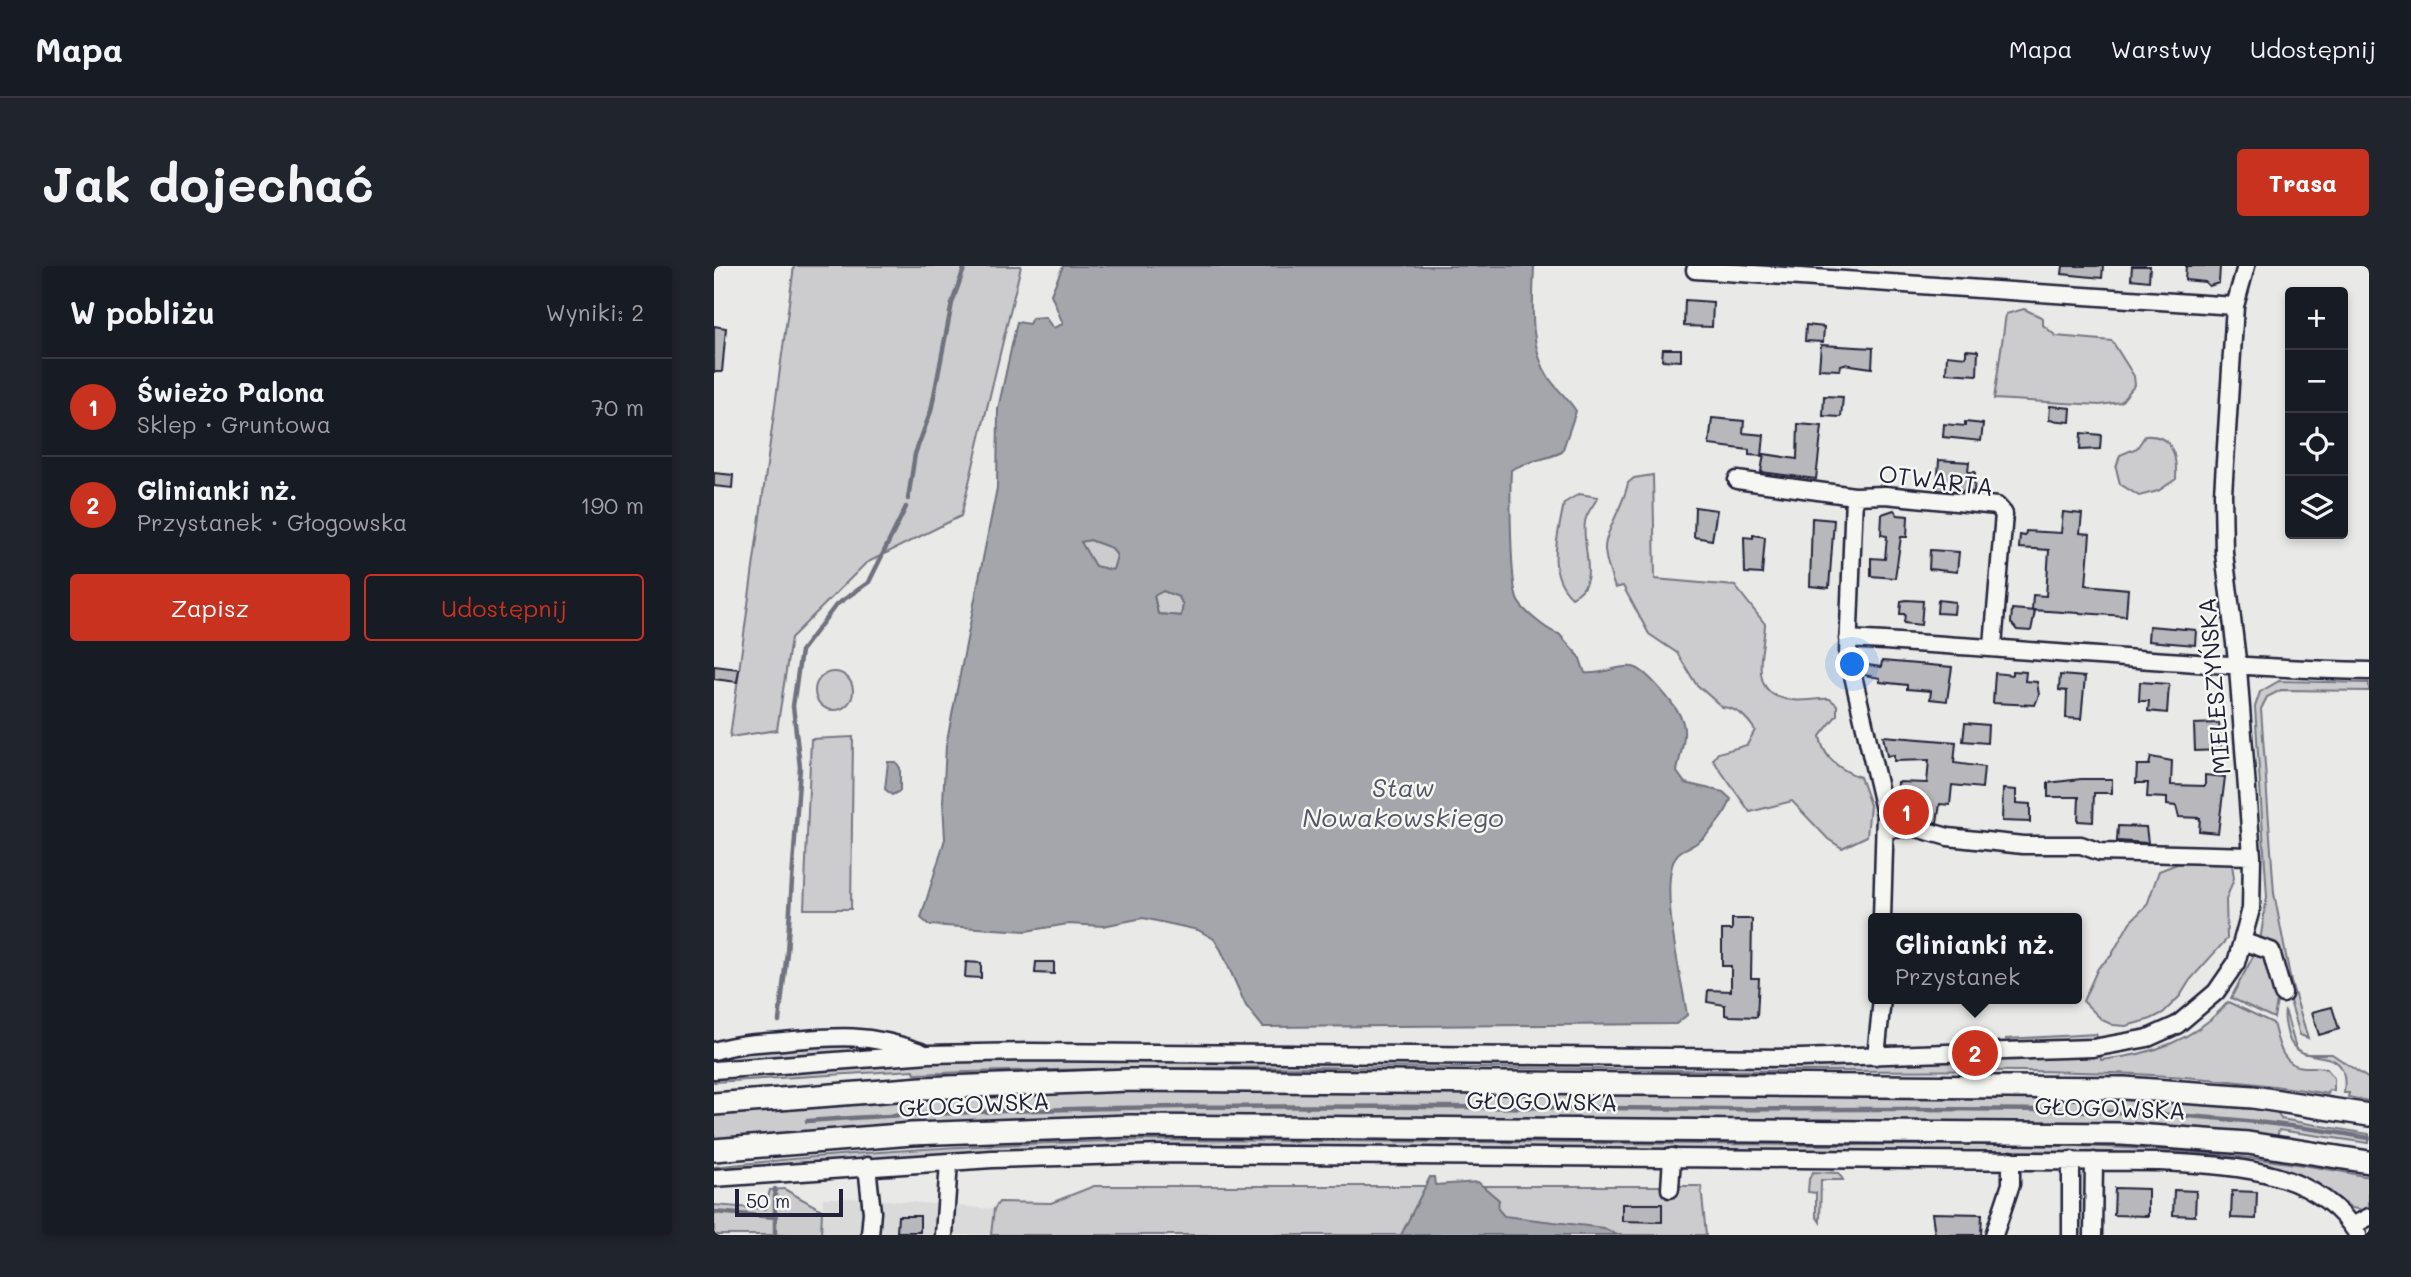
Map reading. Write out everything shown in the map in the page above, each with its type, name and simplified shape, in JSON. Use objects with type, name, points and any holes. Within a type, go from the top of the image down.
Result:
[{"type":"main road","name":"GŁOGOWSKA","points":[[714,1104],[960,1086],[1259,1080],[2124,1088],[2253,1097],[2369,1115]]},
{"type":"main road","name":"GŁOGOWSKA","points":[[714,1150],[975,1131],[1259,1125],[2122,1133],[2248,1143],[2369,1162]]},
{"type":"street","name":"MIELESZYŃSKA","points":[[2129,1044],[2177,1025],[2205,1004],[2236,963],[2252,909],[2252,856],[2238,668],[2224,553],[2223,495],[2235,306],[2246,266]]},
{"type":"street","points":[[1695,270],[2152,303],[2235,306]]},
{"type":"street","name":"OTWARTA","points":[[1737,480],[1854,496],[1885,495],[1997,506],[2004,514],[1993,646]]},
{"type":"street","points":[[1854,496],[1848,654],[1886,829],[1881,881],[1882,913]]},
{"type":"street","points":[[1848,639],[1993,646],[2238,668],[2369,671]]},
{"type":"street","points":[[1886,829],[1916,828],[1948,837],[2040,846],[2081,845],[2100,852],[2252,856]]},
{"type":"street","points":[[2244,942],[2271,951],[2283,994]]},
{"type":"street","points":[[1876,1056],[1881,1004]]},
{"type":"street","points":[[714,1051],[736,1045],[847,1035],[895,1042],[929,1054]]},
{"type":"street","name":"GŁOGOWSKA","points":[[714,1070],[929,1054],[1040,1052],[1876,1056],[2093,1048],[2129,1044]]},
{"type":"street","name":"GŁOGOWSKA","points":[[714,1178],[949,1162],[1162,1154],[2071,1160],[2211,1165],[2267,1173],[2307,1188],[2353,1227]]},
{"type":"street","points":[[1670,1189],[1672,1157]]},
{"type":"street","points":[[1994,1235],[2011,1184],[2011,1160]]},
{"type":"street","points":[[2071,1160],[2071,1235]]},
{"type":"street","points":[[2093,1235],[2094,1161]]},
{"type":"street","points":[[944,1235],[949,1162]]},
{"type":"street","points":[[867,1167],[872,1212],[870,1235]]},
{"type":"street","points":[[2353,1227],[2369,1217]]},
{"type":"shaded area","points":[[794,266],[1021,266],[961,516],[866,563],[791,638],[777,730],[730,737]]},
{"type":"shaded area","points":[[2024,309],[2043,318],[2043,325],[2056,336],[2112,341],[2134,376],[2135,385],[2121,402],[2100,405],[1994,399],[2006,314]]},
{"type":"shaded area","points":[[2145,436],[2162,439],[2171,448],[2176,462],[2176,479],[2158,491],[2139,496],[2120,484],[2116,468],[2120,455],[2137,448]]},
{"type":"shaded area","points":[[1653,475],[1655,579],[1735,586],[1765,624],[1761,671],[1768,690],[1791,700],[1830,699],[1837,705],[1837,715],[1820,736],[1829,757],[1846,771],[1860,777],[1870,805],[1867,836],[1842,848],[1828,839],[1792,801],[1750,812],[1713,760],[1718,753],[1747,745],[1755,730],[1742,714],[1722,707],[1696,684],[1677,653],[1649,634],[1623,586],[1615,588],[1606,560],[1608,535],[1628,483],[1634,478]]},
{"type":"shaded area","points":[[1579,494],[1598,497],[1585,522],[1588,565],[1586,584],[1572,597],[1559,576],[1556,553],[1564,503]]},
{"type":"shaded area","points":[[1090,540],[1112,548],[1117,556],[1113,571],[1095,567],[1080,542]]},
{"type":"shaded area","points":[[1163,591],[1179,597],[1183,605],[1181,616],[1158,614],[1154,595]]},
{"type":"shaded area","points":[[834,672],[847,678],[853,691],[847,704],[834,710],[821,704],[815,691],[821,678]]},
{"type":"shaded area","points":[[2279,681],[2369,683],[2369,691],[2281,690],[2267,697],[2261,709],[2274,893],[2291,982],[2308,1038],[2300,1035],[2275,949],[2260,941],[2267,897],[2255,707],[2260,692]]},
{"type":"shaded area","points":[[853,737],[851,909],[804,909],[811,739]]},
{"type":"shaded area","points":[[2206,859],[2232,864],[2234,878],[2226,900],[2227,939],[2163,1013],[2126,1026],[2113,1025],[2102,1020],[2083,1001],[2098,968],[2111,956],[2130,922],[2147,905],[2159,871],[2177,864]]},
{"type":"shaded area","points":[[2256,951],[2269,955],[2279,990],[2274,1018],[2231,998]]},
{"type":"shaded area","points":[[2228,1002],[2273,1023],[2285,1057],[2296,1066],[2327,1069],[2334,1078],[2334,1091],[2329,1090],[2328,1094],[2189,1077],[2049,1071],[1235,1067],[915,1074],[914,1070],[714,1082],[714,1078],[952,1061],[1029,1059],[1774,1066],[2100,1056],[2101,1060],[2137,1054],[2170,1044],[2201,1027]]},
{"type":"shaded area","points":[[2285,1010],[2296,1048],[2303,1053],[2294,1047],[2288,1036]]},
{"type":"shaded area","points":[[2096,1034],[2098,1040],[2048,1042],[2005,1039]]},
{"type":"shaded area","points":[[845,1040],[892,1049],[714,1062],[714,1057],[722,1054]]},
{"type":"shaded area","points":[[2308,1054],[2332,1054],[2369,1079],[2369,1101],[2348,1097],[2349,1093],[2344,1093],[2344,1076],[2340,1065],[2332,1060]]},
{"type":"shaded area","points":[[1129,1090],[2123,1098],[2277,1111],[2281,1119],[2369,1134],[2369,1143],[2279,1130],[2277,1137],[2123,1124],[1207,1116],[975,1121],[714,1139],[714,1115],[922,1098]]},
{"type":"shaded area","points":[[1150,1140],[2018,1145],[2159,1150],[2299,1164],[2369,1177],[2369,1211],[2352,1208],[2317,1183],[2269,1164],[2108,1152],[1149,1147],[915,1156],[714,1169],[768,1161],[877,1152]]},
{"type":"shaded area","points":[[1813,1172],[1839,1173],[1843,1180],[1821,1180],[1820,1222],[1816,1216],[1816,1193],[1808,1192],[1809,1179]]},
{"type":"shaded area","points":[[1094,1186],[1701,1186],[1706,1235],[991,1235],[994,1209],[999,1202],[1051,1203]]},
{"type":"shaded area","points":[[784,1189],[822,1210],[821,1235],[714,1235],[714,1205],[765,1209],[770,1190]]},
{"type":"shaded area","points":[[823,1198],[862,1198],[994,1209],[991,1235],[821,1235]]},
{"type":"water","name":"Staw Nowakowskiego","points":[[1063,266],[1534,266],[1533,324],[1538,352],[1549,378],[1576,411],[1562,452],[1511,470],[1512,558],[1518,601],[1537,620],[1559,634],[1579,656],[1585,673],[1633,667],[1654,682],[1683,723],[1683,741],[1677,772],[1685,783],[1723,792],[1731,799],[1716,824],[1700,841],[1679,853],[1671,868],[1670,908],[1687,1015],[1676,1024],[1263,1027],[1246,1006],[1214,939],[1198,930],[1143,918],[1103,926],[1068,924],[1026,931],[929,925],[921,918],[945,839],[943,802],[946,745],[997,488],[998,409],[1017,322],[1029,324],[1032,318],[1045,317],[1053,328],[1063,324],[1051,294]],"holes":[[[1090,540],[1112,548],[1117,556],[1113,570],[1095,566],[1081,542]],[[1163,591],[1179,597],[1183,605],[1181,616],[1158,614],[1154,596]]]},
{"type":"water","points":[[888,762],[896,762],[900,768],[900,791],[892,795],[885,789]]},
{"type":"water","points":[[1430,1177],[1434,1177],[1435,1185],[1478,1182],[1499,1200],[1498,1209],[1504,1216],[1604,1228],[1617,1235],[1401,1235]]},
{"type":"building","points":[[2063,266],[2103,266],[2102,278],[2062,274]]},
{"type":"building","points":[[2132,266],[2150,266],[2149,281],[2131,279]]},
{"type":"building","points":[[2186,266],[2220,266],[2219,283],[2209,286],[2205,282],[2185,280]]},
{"type":"building","points":[[1685,300],[1713,302],[1712,327],[1684,326]]},
{"type":"building","points":[[1806,325],[1824,327],[1823,342],[1805,341]]},
{"type":"building","points":[[714,326],[726,328],[722,372],[714,372]]},
{"type":"building","points":[[1821,345],[1873,348],[1872,368],[1844,364],[1840,370],[1819,369]]},
{"type":"building","points":[[1663,349],[1681,349],[1681,361],[1662,360]]},
{"type":"building","points":[[1966,350],[1978,351],[1977,375],[1946,373],[1947,355],[1966,357]]},
{"type":"building","points":[[1824,396],[1843,397],[1841,417],[1823,416]]},
{"type":"building","points":[[2050,406],[2071,408],[2070,422],[2049,420]]},
{"type":"building","points":[[1712,418],[1744,421],[1743,433],[1764,435],[1762,456],[1749,455],[1749,450],[1709,445]]},
{"type":"building","points":[[1965,422],[1983,424],[1981,441],[1943,437],[1944,424],[1965,426]]},
{"type":"building","points":[[1798,424],[1822,426],[1816,479],[1761,472],[1764,454],[1797,459]]},
{"type":"building","points":[[2081,433],[2101,435],[2100,449],[2080,450]]},
{"type":"building","points":[[1939,460],[1969,462],[1968,472],[1975,472],[1974,492],[1937,490]]},
{"type":"building","points":[[714,473],[733,475],[732,488],[714,486]]},
{"type":"building","points":[[1695,507],[1717,510],[1712,540],[1694,537]]},
{"type":"building","points":[[1894,510],[1898,515],[1908,516],[1907,537],[1901,537],[1895,578],[1871,576],[1871,558],[1885,559],[1887,536],[1881,535],[1882,514]]},
{"type":"building","points":[[2063,512],[2082,514],[2080,533],[2090,534],[2086,585],[2128,589],[2126,616],[2032,610],[2033,595],[2046,596],[2049,550],[2019,548],[2020,535],[2025,536],[2026,531],[2061,533]]},
{"type":"building","points":[[1812,518],[1834,520],[1829,588],[1810,586]]},
{"type":"building","points":[[1753,535],[1765,537],[1762,574],[1745,573],[1744,537],[1753,538]]},
{"type":"building","points":[[1930,550],[1959,552],[1957,572],[1929,569]]},
{"type":"building","points":[[1938,600],[1955,602],[1954,614],[1937,613]]},
{"type":"building","points":[[1901,601],[1923,601],[1921,625],[1904,623],[1905,614],[1900,614]]},
{"type":"building","points":[[2012,609],[2035,611],[2031,631],[2017,630],[2011,623]]},
{"type":"building","points":[[2149,626],[2196,630],[2195,645],[2148,641]]},
{"type":"building","points":[[1882,661],[1952,667],[1947,701],[1930,699],[1931,691],[1907,689],[1907,685],[1880,682],[1880,678],[1864,675],[1861,664],[1881,667]]},
{"type":"building","points":[[714,666],[739,669],[737,682],[714,679]]},
{"type":"building","points":[[2012,671],[2026,672],[2025,681],[2037,682],[2039,695],[2035,705],[1993,703],[1995,673],[2012,675]]},
{"type":"building","points":[[2060,675],[2085,677],[2081,719],[2066,718],[2067,691],[2059,690]]},
{"type":"building","points":[[2140,682],[2169,684],[2167,713],[2148,711],[2149,701],[2139,701]]},
{"type":"building","points":[[1965,723],[1988,725],[1987,743],[1963,741]]},
{"type":"building","points":[[2219,723],[2221,750],[2195,751],[2194,724]]},
{"type":"building","points":[[1883,736],[1956,742],[1954,763],[1984,767],[1982,788],[1952,785],[1950,805],[1940,804],[1937,823],[1916,818],[1895,818],[1898,782],[1927,783],[1929,760],[1894,761],[1894,755],[1887,756]]},
{"type":"building","points":[[2151,757],[2172,761],[2171,785],[2205,786],[2205,775],[2225,777],[2218,833],[2199,831],[2200,818],[2179,817],[2176,806],[2167,805],[2167,798],[2147,797],[2148,783],[2136,783],[2137,765],[2149,765]]},
{"type":"building","points":[[2112,779],[2112,793],[2094,793],[2093,822],[2078,821],[2079,797],[2048,797],[2048,783]]},
{"type":"building","points":[[2003,789],[2016,790],[2016,803],[2030,804],[2030,822],[2002,821]]},
{"type":"building","points":[[2118,826],[2146,827],[2148,843],[2117,841]]},
{"type":"building","points":[[1732,919],[1752,919],[1751,978],[1759,978],[1757,1017],[1725,1015],[1725,1005],[1707,1002],[1708,990],[1731,991],[1731,966],[1722,966],[1722,930],[1732,930]]},
{"type":"building","points":[[966,962],[981,963],[981,978],[965,977]]},
{"type":"building","points":[[1036,962],[1054,962],[1054,974],[1035,973]]},
{"type":"building","points":[[2332,1007],[2339,1029],[2319,1035],[2312,1012]]},
{"type":"building","points":[[2115,1188],[2148,1189],[2148,1216],[2114,1215]]},
{"type":"building","points":[[2174,1190],[2196,1191],[2195,1216],[2173,1215]]},
{"type":"building","points":[[2232,1191],[2257,1192],[2256,1219],[2231,1218]]},
{"type":"building","points":[[1622,1204],[1662,1204],[1662,1222],[1622,1221]]},
{"type":"building","points":[[1932,1213],[1982,1214],[1981,1235],[1935,1235]]},
{"type":"building","points":[[898,1216],[920,1216],[920,1232],[897,1232]]},
{"type":"waterway","points":[[908,499],[915,454],[931,411],[952,303],[965,266]]},
{"type":"waterway","points":[[779,1021],[787,952],[800,767],[793,706],[801,651],[836,605],[869,582],[906,507]]},
{"type":"waterway","points":[[807,1121],[922,1114],[1151,1107],[1968,1109],[2210,1118],[2369,1138]]},
{"type":"waterway","points":[[775,1189],[775,1235]]},
{"type":"waterway","points":[[714,1212],[776,1217]]},
{"type":"place","name":"Świeżo Palona","points":[[1906,812]]},
{"type":"place","name":"Glinianki nż.","points":[[1975,1053]]}]
